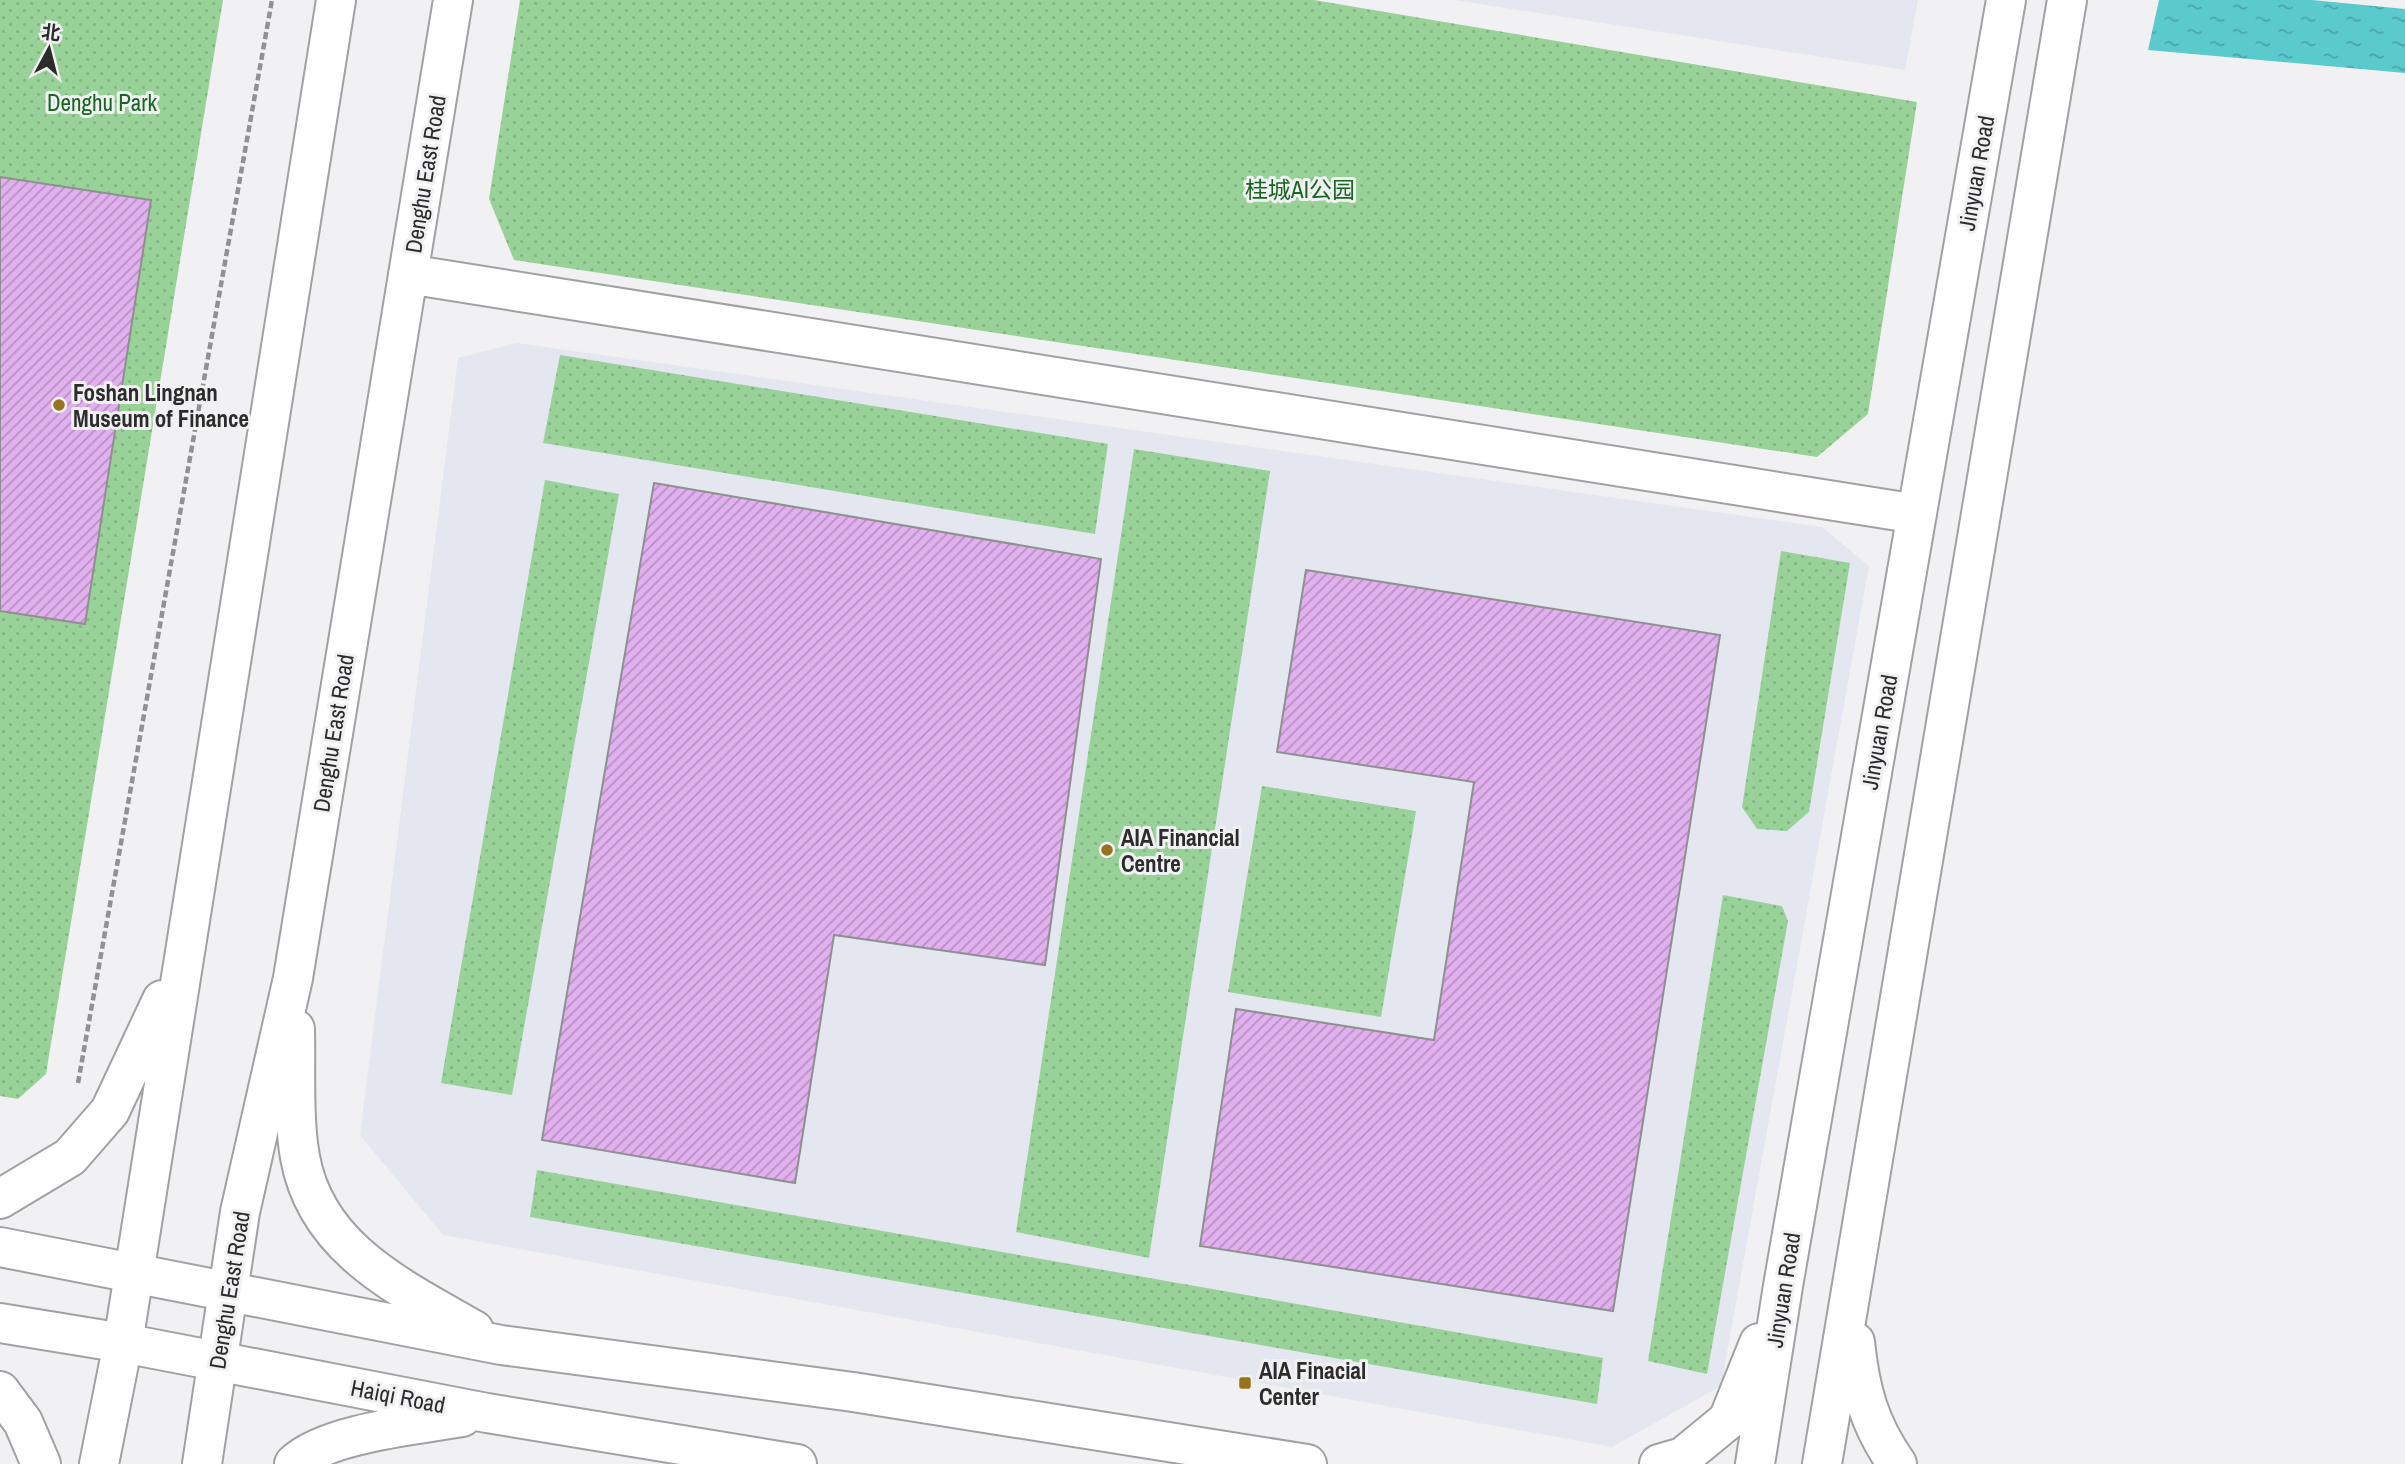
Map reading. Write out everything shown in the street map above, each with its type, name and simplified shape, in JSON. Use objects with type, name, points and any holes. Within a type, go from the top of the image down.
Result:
[{"type":"main road","points":[[99,1464],[123,1343],[181,960],[336,0]]},
{"type":"main road","name":"Denghu East Road","points":[[202,1464],[240,1212],[293,978],[453,0]]},
{"type":"main road","name":"Jinyuan Road","points":[[1755,1464],[1783,1286],[2006,0]]},
{"type":"main road","points":[[1822,1464],[2067,0]]},
{"type":"main road","points":[[408,274],[1917,514]]},
{"type":"main road","points":[[0,1199],[70,1157],[110,1111],[181,960]]},
{"type":"main road","points":[[293,978],[299,1157],[314,1206],[338,1238],[385,1279],[500,1345]]},
{"type":"main road","points":[[0,1247],[500,1345],[853,1392],[1307,1464]]},
{"type":"main road","points":[[1659,1464],[1683,1457],[1728,1420],[1783,1286]]},
{"type":"main road","points":[[1850,1294],[1860,1390],[1884,1447],[1897,1464]]},
{"type":"main road","name":"Haiqi Road","points":[[0,1324],[123,1343],[487,1413],[797,1464]]},
{"type":"main road","points":[[0,1391],[23,1422],[41,1464]]},
{"type":"main road","points":[[294,1464],[303,1455],[361,1435],[487,1413]]},
{"type":"path","points":[[77,1087],[272,0]]},
{"type":"shaded area","points":[[1454,0],[1918,0],[1905,70]]},
{"type":"shaded area","name":"AIA Financial Centre","points":[[517,343],[1822,527],[1869,566],[1721,1386],[1612,1447],[443,1235],[360,1135],[458,358]]},
{"type":"green space","name":"Denghu Park","points":[[0,0],[223,0],[46,1074],[18,1099],[0,1096]]},
{"type":"green space","name":"桂城AI公园","points":[[520,0],[1314,0],[1917,102],[1868,414],[1817,457],[514,260],[489,199]]},
{"type":"green space","points":[[560,355],[1108,444],[1095,534],[543,443]]},
{"type":"green space","points":[[1134,449],[1270,471],[1149,1258],[1016,1232]]},
{"type":"green space","points":[[545,480],[619,494],[512,1095],[441,1083]]},
{"type":"green space","points":[[1781,551],[1850,563],[1809,812],[1787,831],[1757,829],[1742,807]]},
{"type":"green space","points":[[1262,786],[1416,811],[1381,1017],[1228,992]]},
{"type":"green space","points":[[1723,895],[1782,906],[1788,921],[1707,1374],[1648,1361]]},
{"type":"green space","points":[[537,1170],[1603,1358],[1597,1404],[530,1217]]},
{"type":"water","points":[[2159,0],[2312,0],[2405,9],[2405,73],[2148,50]]},
{"type":"building","name":"Foshan Lingnan Museum of Finance","points":[[0,177],[151,200],[85,624],[0,611]]},
{"type":"building","points":[[654,483],[1101,559],[1045,965],[834,935],[795,1183],[542,1140]]},
{"type":"building","points":[[1306,570],[1720,635],[1613,1311],[1200,1246],[1236,1009],[1434,1040],[1474,782],[1277,752]]},
{"type":"place","name":"Foshan Lingnan Museum of Finance","points":[[59,405]]},
{"type":"place","name":"AIA Financial Centre","points":[[1107,850]]},
{"type":"place","name":"AIA Finacial Center","points":[[1245,1383]]}]
